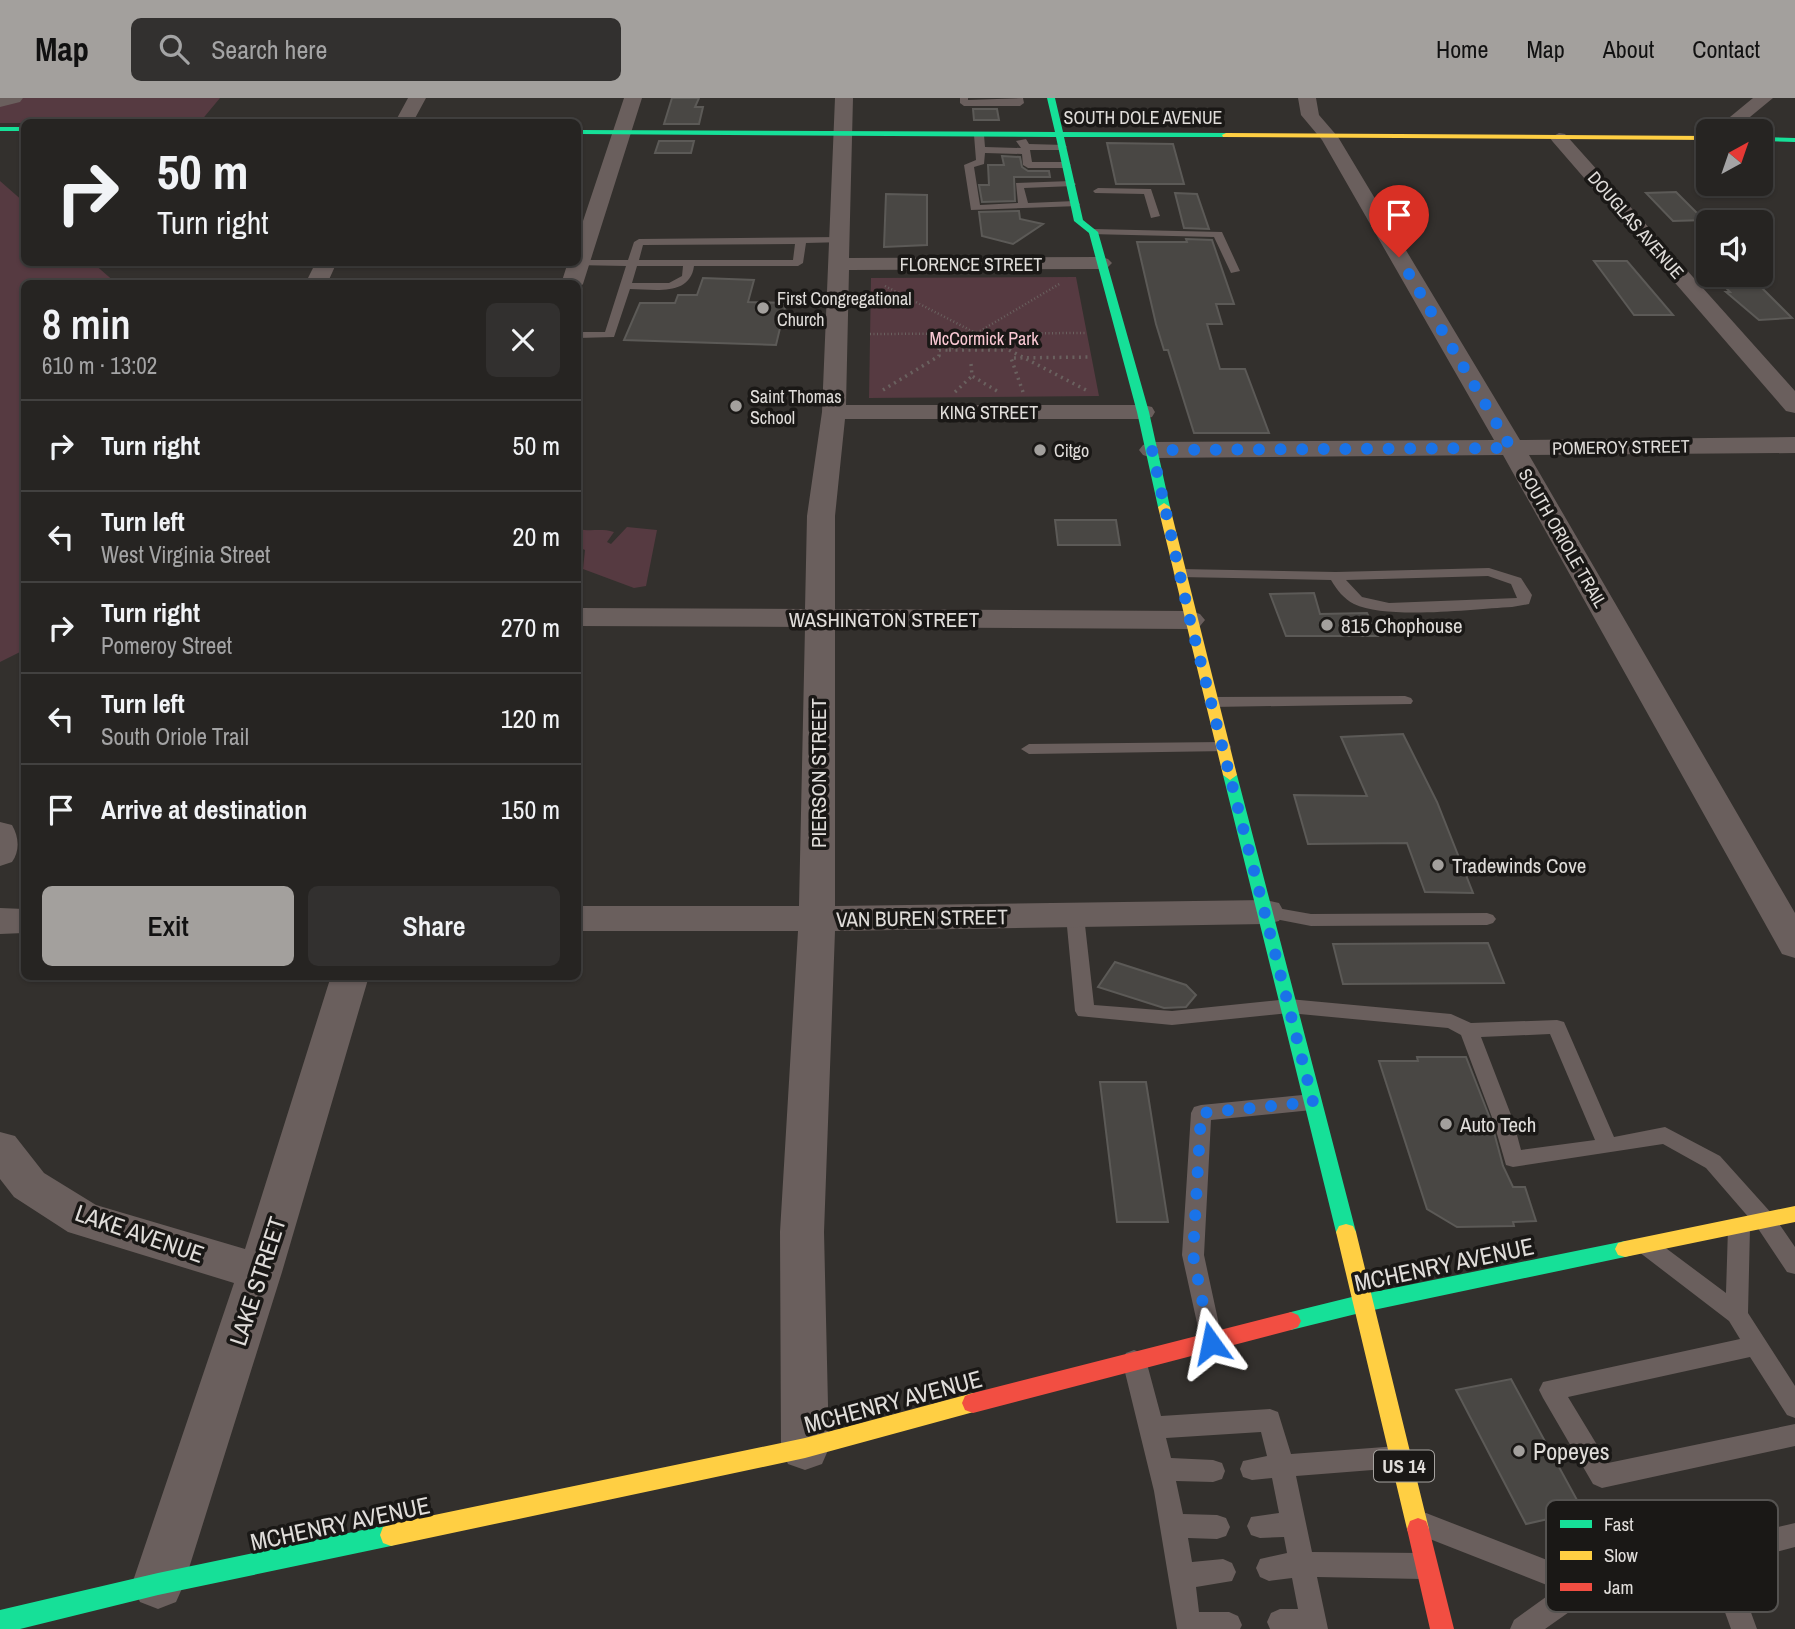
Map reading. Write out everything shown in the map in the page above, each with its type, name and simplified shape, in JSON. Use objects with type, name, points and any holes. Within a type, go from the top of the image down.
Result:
[{"type":"street","points":[[0,102],[14,98]]},
{"type":"street","points":[[406,119],[417,98]]},
{"type":"street","points":[[581,254],[634,98]]},
{"type":"street","name":"PIERSON STREET","points":[[805,1448],[802,1232],[817,919],[821,516],[834,412],[845,133],[844,98]]},
{"type":"street","name":"US 14","points":[[1051,98],[1079,221],[1093,232],[1143,412],[1190,620],[1364,1303],[1442,1629]]},
{"type":"street","name":"SOUTH ORIOLE TRAIL","points":[[1307,98],[1306,105],[1317,127],[1329,137],[1511,448],[1795,945]]},
{"type":"street","points":[[1737,119],[1764,98]]},
{"type":"street","points":[[0,129],[21,129]]},
{"type":"street","name":"SOUTH DOLE AVENUE","points":[[581,132],[845,133],[1024,143],[1060,141],[1083,135],[1696,138]]},
{"type":"street","name":"DOUGLAS AVENUE","points":[[1559,138],[1795,406]]},
{"type":"street","points":[[1773,139],[1795,140]]},
{"type":"street","points":[[1073,193],[1096,186]]},
{"type":"street","name":"US 14","points":[[1093,232],[1104,223],[1096,186]]},
{"type":"street","name":"FLORENCE STREET","points":[[841,252],[1101,263]]},
{"type":"street","name":"KING STREET","points":[[834,412],[1143,412]]},
{"type":"street","name":"POMEROY STREET","points":[[1152,450],[1795,445]]},
{"type":"street","name":"WASHINGTON STREET","points":[[581,617],[1190,620]]},
{"type":"street","points":[[0,833],[0,854]]},
{"type":"street","name":"VAN BUREN STREET","points":[[581,918],[817,919],[1266,912]]},
{"type":"street","points":[[0,922],[21,921]]},
{"type":"street","name":"LAKE STREET","points":[[158,1584],[260,1272],[349,980]]},
{"type":"street","name":"LAKE AVENUE","points":[[0,1148],[29,1185],[83,1219],[260,1272]]},
{"type":"street","name":"MCHENRY AVENUE","points":[[0,1622],[158,1584],[805,1448],[1134,1360],[1364,1303],[1795,1214]]},
{"type":"lane","points":[[964,98],[964,103],[1020,103],[1019,98]]},
{"type":"lane","points":[[979,142],[981,162],[969,165],[975,208],[1020,208],[1023,204],[1073,193]]},
{"type":"lane","points":[[1024,143],[1028,165],[1066,164]]},
{"type":"lane","points":[[1023,204],[1019,185],[1073,193]]},
{"type":"lane","points":[[1096,186],[1147,191],[1156,216]]},
{"type":"lane","points":[[1093,232],[1218,234],[1235,271]]},
{"type":"lane","points":[[581,263],[798,263],[801,240]]},
{"type":"lane","points":[[581,335],[610,335],[639,242],[801,240],[841,252]]},
{"type":"lane","points":[[625,286],[679,284],[687,278],[689,263]]},
{"type":"lane","points":[[1180,573],[1336,576],[1489,572],[1516,581],[1525,595],[1524,600],[1512,603],[1389,607],[1372,605],[1346,594],[1336,576]]},
{"type":"lane","points":[[1212,702],[1405,701]]},
{"type":"lane","points":[[1029,749],[1223,747]]},
{"type":"lane","points":[[1266,912],[1311,920],[1487,919]]},
{"type":"lane","points":[[1075,915],[1085,1011],[1172,1018],[1289,1006],[1451,1021],[1469,1030],[1557,1027],[1608,1146]]},
{"type":"lane","points":[[1469,1030],[1503,1120],[1513,1159],[1665,1136],[1713,1162],[1765,1221],[1795,1265]]},
{"type":"lane","points":[[1211,1343],[1193,1255],[1201,1113],[1313,1102]]},
{"type":"lane","points":[[1737,1314],[1739,1227]]},
{"type":"lane","points":[[1647,1246],[1737,1314],[1795,1407]]},
{"type":"lane","points":[[1756,1346],[1551,1390],[1602,1476],[1795,1435]]},
{"type":"lane","points":[[1134,1360],[1153,1428],[1174,1526],[1188,1625],[1229,1625]]},
{"type":"lane","points":[[1153,1428],[1270,1420],[1315,1626],[1280,1622]]},
{"type":"lane","points":[[1252,1469],[1401,1456]]},
{"type":"lane","points":[[1162,1469],[1213,1471]]},
{"type":"lane","points":[[1417,1522],[1546,1573]]},
{"type":"lane","points":[[1260,1526],[1294,1524]]},
{"type":"lane","points":[[1174,1526],[1217,1527]]},
{"type":"lane","points":[[1778,1539],[1795,1535]]},
{"type":"lane","points":[[1269,1568],[1302,1564],[1425,1566]]},
{"type":"lane","points":[[1183,1576],[1223,1572]]},
{"type":"lane","points":[[1523,1629],[1547,1612]]},
{"type":"lane","points":[[1738,1612],[1744,1629]]},
{"type":"path","points":[[948,350],[1070,277]]},
{"type":"path","points":[[882,284],[1099,396]]},
{"type":"path","points":[[870,334],[1087,333]]},
{"type":"path","points":[[880,391],[939,356],[939,350],[1009,350]]},
{"type":"path","points":[[1024,396],[1011,358],[1091,357]]},
{"type":"path","points":[[971,364],[972,376]]},
{"type":"path","points":[[972,376],[1007,397]]},
{"type":"path","points":[[949,397],[972,376]]},
{"type":"green space","points":[[0,98],[220,98],[202,119],[21,119],[21,123],[0,123]]},
{"type":"green space","points":[[0,181],[21,199],[21,266],[96,266],[113,280],[21,280],[21,652],[0,662]]},
{"type":"green space","name":"McCormick Park","points":[[1076,277],[1099,396],[869,398],[871,278]]},
{"type":"green space","points":[[627,527],[657,530],[646,586],[634,588],[583,569],[585,550],[581,548],[581,529],[614,532],[607,542],[611,544]]},
{"type":"building","points":[[672,98],[699,98],[695,107],[703,107],[699,124],[664,124]]},
{"type":"building","points":[[973,109],[997,109],[999,120],[974,120]]},
{"type":"building","points":[[659,141],[694,141],[691,153],[655,153]]},
{"type":"building","points":[[1107,143],[1173,144],[1184,184],[1116,184]]},
{"type":"building","points":[[1002,156],[1020,157],[1022,167],[1028,171],[1049,171],[1050,177],[1014,177],[1015,201],[982,202],[979,185],[989,185],[988,165],[1004,165]]},
{"type":"building","points":[[1676,192],[1696,212],[1696,220],[1673,221],[1646,193]]},
{"type":"building","points":[[1175,193],[1197,194],[1209,229],[1184,228]]},
{"type":"building","points":[[886,194],[927,195],[927,245],[884,247]]},
{"type":"building","points":[[1019,211],[1020,219],[1043,224],[1013,244],[982,236],[979,212]]},
{"type":"building","points":[[1186,239],[1212,240],[1234,304],[1216,304],[1222,324],[1207,324],[1220,369],[1245,369],[1269,433],[1194,433],[1168,350],[1164,350],[1156,324],[1137,242],[1187,242]]},
{"type":"building","points":[[1594,261],[1627,261],[1673,315],[1634,315]]},
{"type":"building","points":[[703,278],[754,280],[748,302],[786,303],[776,345],[624,340],[640,303],[675,303],[678,295],[697,295]]},
{"type":"building","points":[[1725,287],[1761,287],[1792,318],[1759,320],[1726,292],[1730,292]]},
{"type":"building","points":[[1055,520],[1116,520],[1120,545],[1058,545]]},
{"type":"building","name":"815 Chophouse","points":[[1314,593],[1320,614],[1367,613],[1378,636],[1286,636],[1270,594]]},
{"type":"building","points":[[1403,734],[1437,802],[1473,893],[1425,892],[1407,843],[1308,844],[1294,795],[1367,796],[1341,737]]},
{"type":"building","points":[[1488,943],[1504,983],[1343,984],[1333,944]]},
{"type":"building","points":[[1115,962],[1186,985],[1196,995],[1186,1007],[1164,1008],[1098,987]]},
{"type":"building","name":"Auto Tech","points":[[1417,1057],[1466,1057],[1491,1121],[1503,1166],[1513,1187],[1525,1187],[1536,1221],[1513,1222],[1514,1226],[1457,1227],[1427,1209],[1379,1061],[1418,1061]]},
{"type":"building","points":[[1100,1082],[1146,1082],[1168,1222],[1117,1222]]},
{"type":"building","name":"Popeyes","points":[[1511,1379],[1577,1500],[1546,1500],[1546,1519],[1526,1524],[1456,1390]]},
{"type":"traffic: fast","points":[[1051,98],[1079,221],[1093,232],[1143,412],[1164,507]]},
{"type":"traffic: fast","points":[[0,129],[21,129]]},
{"type":"traffic: fast","points":[[581,132],[1226,135]]},
{"type":"traffic: fast","points":[[1773,139],[1795,140]]},
{"type":"traffic: fast","points":[[1230,775],[1346,1232]]},
{"type":"traffic: fast","points":[[1291,1321],[1364,1303],[1625,1249]]},
{"type":"traffic: fast","points":[[0,1622],[158,1584],[391,1535]]},
{"type":"traffic: slow","points":[[1226,135],[1696,138]]},
{"type":"traffic: slow","points":[[1164,507],[1230,775]]},
{"type":"traffic: slow","points":[[1625,1249],[1795,1214]]},
{"type":"traffic: slow","points":[[1346,1232],[1418,1529]]},
{"type":"traffic: slow","points":[[391,1535],[805,1448],[973,1403]]},
{"type":"traffic: jam","points":[[973,1403],[1291,1321]]},
{"type":"traffic: jam","points":[[1418,1529],[1442,1629]]},
{"type":"place","name":"First Congregational Church","points":[[763,308]]},
{"type":"place","name":"Saint Thomas School","points":[[736,406]]},
{"type":"place","name":"Citgo","points":[[1040,450]]},
{"type":"place","name":"815 Chophouse","points":[[1327,625]]},
{"type":"place","name":"Tradewinds Cove","points":[[1438,865]]},
{"type":"place","name":"Auto Tech","points":[[1446,1124]]},
{"type":"place","name":"Popeyes","points":[[1519,1451]]},
{"type":"route","points":[[1211,1343],[1193,1255],[1201,1113],[1313,1102],[1190,620],[1152,450],[1511,448],[1399,257]]}]
